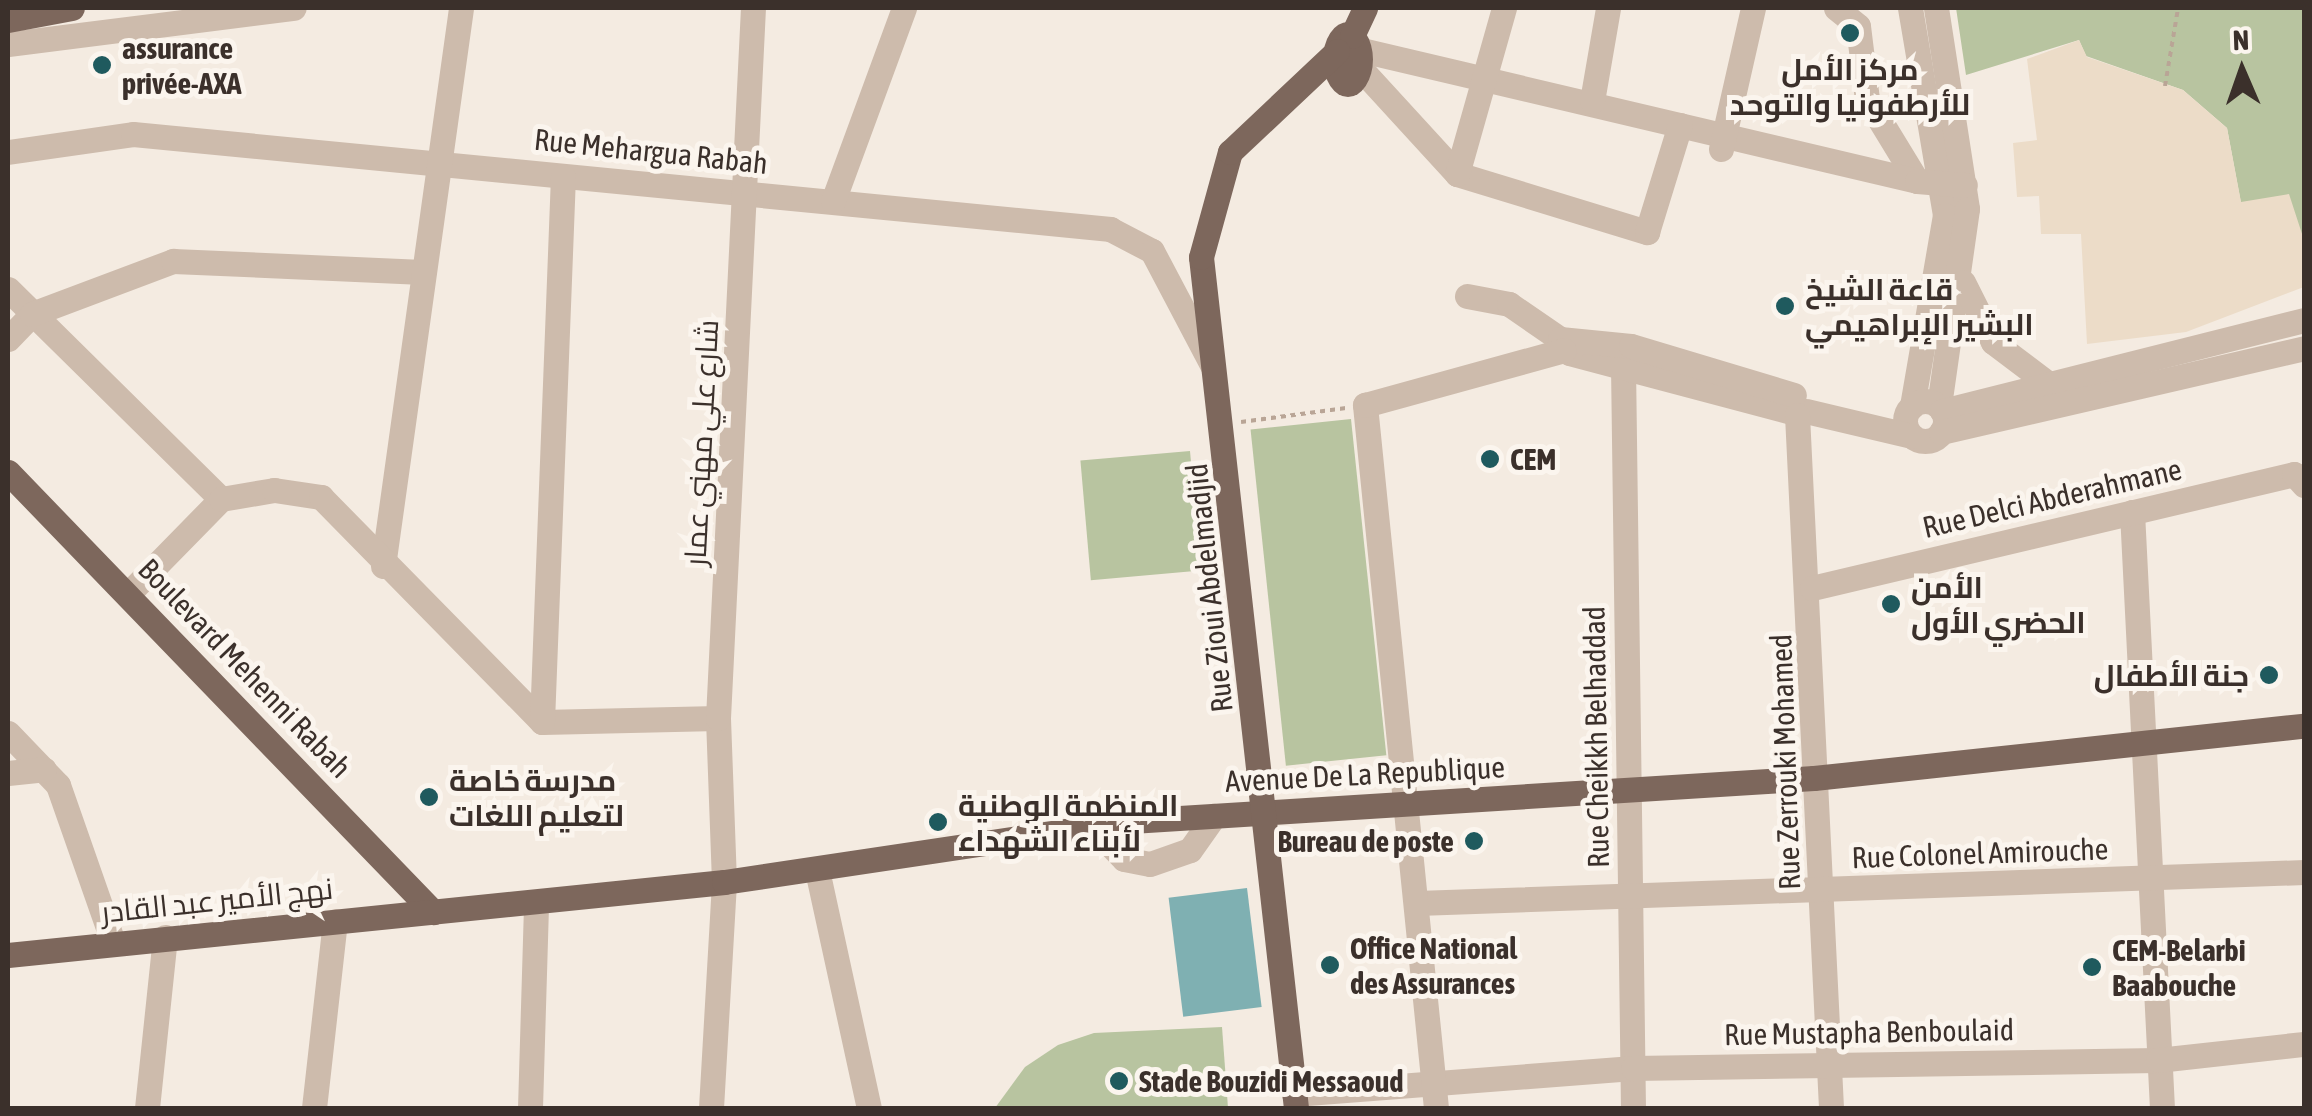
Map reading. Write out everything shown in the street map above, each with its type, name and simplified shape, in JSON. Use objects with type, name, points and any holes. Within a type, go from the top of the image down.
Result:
[{"type":"main road","points":[[8,20],[72,8]]},
{"type":"main road","points":[[1349,48],[1365,8]]},
{"type":"main road","name":"Rue Zioui Abdelmadjid","points":[[1295,1101],[1224,425],[1201,290],[1210,200],[1230,152],[1288,88],[1349,48]]},
{"type":"main road","name":"Boulevard Mehenni Rabah","points":[[8,472],[129,593],[432,912]]},
{"type":"main road","name":"Avenue De La Republique","points":[[432,912],[817,870],[1091,825],[1814,778],[2148,746],[2304,726]]},
{"type":"main road","name":"نهج الأمير عبد القادر","points":[[8,955],[165,936],[432,912]]},
{"type":"street","points":[[8,44],[294,8]]},
{"type":"street","points":[[383,566],[436,163],[461,8]]},
{"type":"street","name":"شارع علي مهني عمار","points":[[711,1108],[724,882],[718,718],[753,8]]},
{"type":"street","points":[[833,200],[904,8]]},
{"type":"street","points":[[1457,174],[1504,8]]},
{"type":"street","points":[[1592,101],[1608,8]]},
{"type":"street","points":[[1721,145],[1752,8]]},
{"type":"street","points":[[1836,8],[1858,26],[1867,99],[1942,184]]},
{"type":"street","points":[[1910,8],[1962,278],[1992,342],[2050,385]]},
{"type":"street","points":[[1910,419],[1941,270],[1936,8]]},
{"type":"street","points":[[1349,48],[1592,101],[1680,125],[1721,145],[1942,184]]},
{"type":"street","points":[[1349,48],[1457,174],[1647,232],[1680,125]]},
{"type":"street","name":"Rue Mehargua Rabah","points":[[8,152],[133,134],[833,200],[1134,238],[1152,251],[1214,368]]},
{"type":"street","points":[[542,722],[563,176]]},
{"type":"street","points":[[8,339],[32,314],[173,261],[423,272]]},
{"type":"street","points":[[1941,416],[1962,278]]},
{"type":"street","points":[[8,289],[221,500]]},
{"type":"street","points":[[1468,296],[1509,304],[1562,344],[1627,356],[1799,406],[1910,419],[2304,348]]},
{"type":"street","points":[[1910,419],[1941,416],[2304,320]]},
{"type":"street","points":[[1436,1108],[1365,405],[1517,362],[1562,344]]},
{"type":"street","name":"Rue Cheikkh Belhaddad","points":[[1627,356],[1633,1108]]},
{"type":"street","name":"Rue Zerrouki Mohamed","points":[[1799,406],[1812,588],[1814,778],[1831,1108]]},
{"type":"street","name":"Rue Delci Abderahmane","points":[[1812,588],[2294,474],[2304,485]]},
{"type":"street","points":[[129,593],[221,500],[274,490],[322,497],[383,566],[542,722],[718,718]]},
{"type":"street","points":[[2132,512],[2148,746],[2148,881],[2162,1108]]},
{"type":"street","points":[[8,733],[58,785],[113,942]]},
{"type":"street","points":[[8,773],[44,769]]},
{"type":"street","points":[[1091,825],[1124,860],[1150,864],[1190,850],[1214,816]]},
{"type":"street","points":[[817,870],[868,1108]]},
{"type":"street","name":"Rue Colonel Amirouche","points":[[1417,902],[2148,881],[2304,872]]},
{"type":"street","points":[[530,1108],[536,902]]},
{"type":"street","points":[[314,1108],[335,920]]},
{"type":"street","points":[[147,1108],[165,936]]},
{"type":"street","name":"Rue Mustapha Benboulaid","points":[[1295,1101],[1433,1078],[1633,1068],[2158,1060],[2304,1044]]},
{"type":"path","points":[[2165,86],[2178,8]]},
{"type":"path","points":[[1224,425],[1365,405]]},
{"type":"green space","points":[[1956,8],[2304,8],[2304,240],[2241,203],[2227,128],[2183,90],[2086,56],[2079,40],[1966,75]]},
{"type":"green space","points":[[1351,419],[1386,755],[1286,766],[1251,430]]},
{"type":"green space","points":[[1190,451],[1200,571],[1091,580],[1080,461]]},
{"type":"green space","name":"Stade Bouzidi Messaoud","points":[[1222,1027],[1228,1108],[995,1108],[1025,1067],[1058,1045],[1094,1033]]},
{"type":"shaded area","points":[[2079,40],[2087,57],[2183,90],[2227,128],[2241,202],[2289,194],[2304,240],[2304,287],[2186,332],[2087,344],[2081,234],[2041,234],[2039,196],[2017,197],[2013,143],[2037,140],[2027,59]]},
{"type":"water","points":[[1247,888],[1262,1007],[1183,1017],[1169,898]]},
{"type":"place","name":"مركز الأمل للأرطفونيا والتوحد","points":[[1850,33]]},
{"type":"place","name":"assurance privée-AXA","points":[[102,65]]},
{"type":"place","name":"قاعة الشيخ البشير الإبراهيمي","points":[[1785,306]]},
{"type":"place","name":"CEM","points":[[1490,459]]},
{"type":"place","name":"الأمن الحضري الأول","points":[[1891,604]]},
{"type":"place","name":"جنة الأطفال","points":[[2269,675]]},
{"type":"place","name":"مدرسة خاصة لتعليم اللغات","points":[[429,797]]},
{"type":"place","name":"المنظمة الوطنية لأبناء الشهداء","points":[[938,822]]},
{"type":"place","name":"Bureau de poste","points":[[1474,841]]},
{"type":"place","name":"Office National des Assurances","points":[[1330,965]]},
{"type":"place","name":"CEM-Belarbi Baabouche","points":[[2092,967]]},
{"type":"place","name":"Stade Bouzidi Messaoud","points":[[1119,1081]]}]
